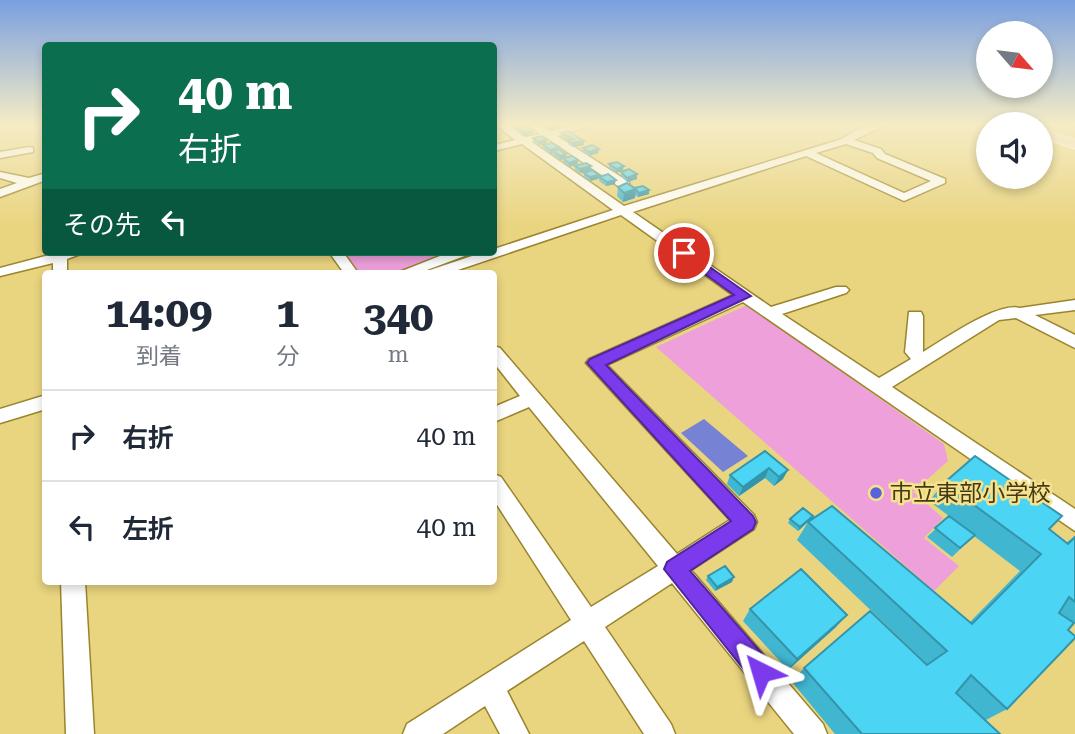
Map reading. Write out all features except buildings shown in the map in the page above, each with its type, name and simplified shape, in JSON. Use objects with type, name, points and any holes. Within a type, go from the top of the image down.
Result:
[{"type":"street","points":[[549,158],[744,296],[1075,520]]},
{"type":"street","points":[[584,158],[625,185]]},
{"type":"street","points":[[497,249],[790,158]]},
{"type":"street","points":[[819,158],[904,197],[941,181],[886,158]]},
{"type":"street","points":[[0,175],[29,182]]},
{"type":"street","points":[[0,192],[42,177]]},
{"type":"street","points":[[599,193],[642,180]]},
{"type":"street","points":[[0,272],[53,256]]},
{"type":"street","points":[[434,268],[458,256]]},
{"type":"street","points":[[434,268],[473,256]]},
{"type":"street","points":[[770,313],[841,290]]},
{"type":"street","points":[[417,734],[746,522],[595,363],[744,296]]},
{"type":"street","points":[[880,386],[995,316],[1014,311],[1075,304]]},
{"type":"street","points":[[1014,311],[1075,342]]},
{"type":"street","points":[[915,316],[914,352],[922,361]]},
{"type":"street","points":[[497,356],[813,734]]},
{"type":"street","points":[[497,414],[532,398]]},
{"type":"street","points":[[0,416],[42,403]]},
{"type":"street","points":[[497,488],[661,734]]},
{"type":"street","points":[[73,585],[80,734]]},
{"type":"street","points":[[490,687],[515,734]]},
{"type":"shaded area","points":[[344,256],[451,256],[417,270],[354,270]]},
{"type":"shaded area","points":[[747,305],[944,444],[948,461],[913,492],[943,518],[924,538],[959,566],[934,591],[656,347]]},
{"type":"water","points":[[704,419],[748,456],[723,472],[681,433]]},
{"type":"place","name":"市立東部小学校","points":[[876,493]]},
{"type":"route","points":[[684,253],[744,296],[595,363],[746,522],[674,569],[761,672]]}]
